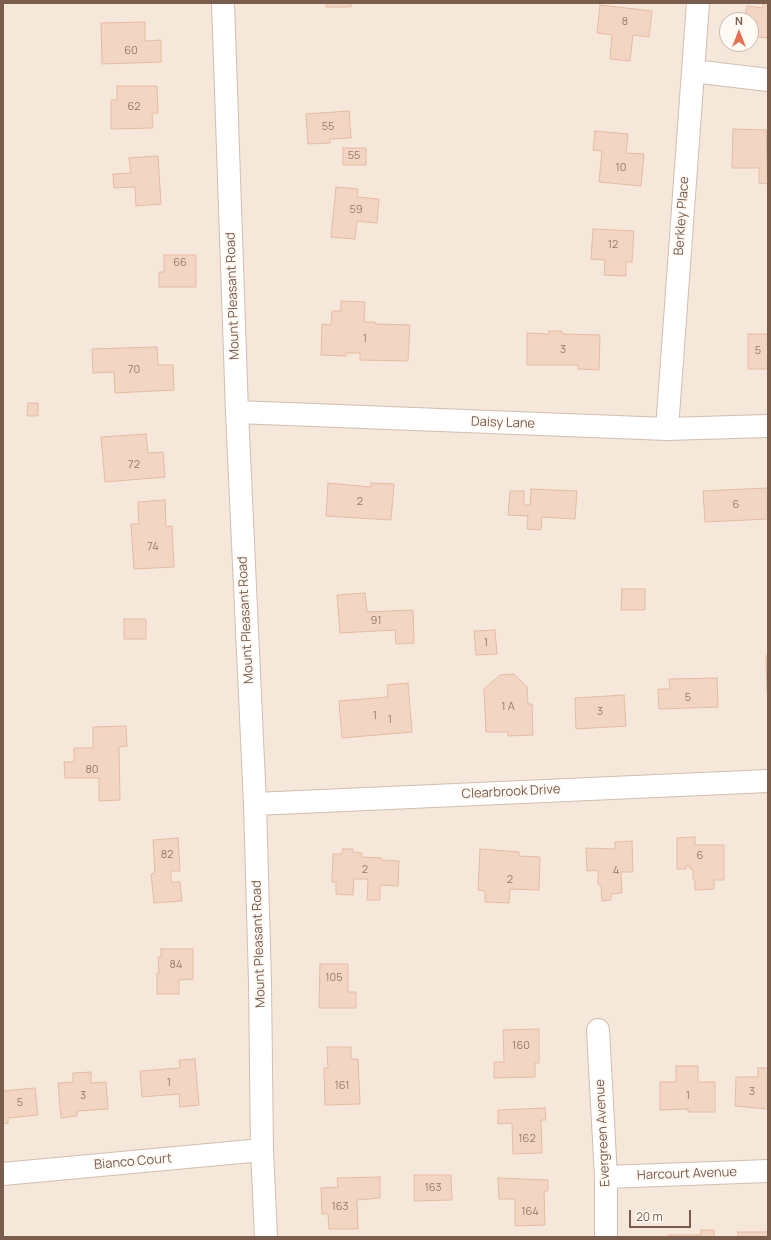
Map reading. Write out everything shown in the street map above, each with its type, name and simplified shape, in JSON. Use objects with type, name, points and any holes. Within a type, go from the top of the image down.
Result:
[{"type":"street","name":"Mount Pleasant Road","points":[[223,3],[237,412],[255,804],[260,982],[262,1150],[266,1237]]},
{"type":"street","name":"Berkley Place","points":[[667,430],[698,3]]},
{"type":"street","points":[[693,71],[768,80]]},
{"type":"street","name":"Daisy Lane","points":[[237,412],[667,430],[768,426]]},
{"type":"street","name":"Clearbrook Drive","points":[[255,804],[768,781]]},
{"type":"street","name":"Evergreen Avenue","points":[[598,1030],[606,1177],[606,1237]]},
{"type":"street","name":"Bianco Court","points":[[3,1174],[262,1150]]},
{"type":"street","name":"Harcourt Avenue","points":[[606,1177],[768,1171]]},
{"type":"shaded area","points":[[3,3],[768,3],[768,1237],[3,1237]]},
{"type":"building","points":[[326,3],[351,3],[351,7],[326,7]]},
{"type":"building","points":[[763,3],[768,3],[768,38],[759,37],[759,12],[746,12],[747,6],[763,8]]},
{"type":"building","points":[[600,5],[652,11],[649,37],[633,35],[630,61],[610,59],[612,35],[597,33]]},
{"type":"building","points":[[145,22],[145,41],[161,40],[161,62],[102,64],[101,23]]},
{"type":"building","points":[[117,86],[157,86],[158,113],[152,113],[153,128],[111,129],[111,100],[117,100]]},
{"type":"building","points":[[349,111],[351,138],[330,139],[330,143],[308,144],[306,114]]},
{"type":"building","points":[[733,129],[766,130],[768,184],[759,183],[759,168],[732,168]]},
{"type":"building","points":[[595,131],[628,134],[626,153],[644,154],[641,186],[599,182],[602,151],[593,150]]},
{"type":"building","points":[[343,148],[366,148],[366,165],[343,165]]},
{"type":"building","points":[[158,156],[161,204],[136,206],[135,187],[114,188],[113,174],[131,173],[129,158]]},
{"type":"building","points":[[336,187],[358,189],[357,197],[379,199],[377,223],[357,221],[355,239],[331,237]]},
{"type":"building","points":[[593,229],[634,231],[632,262],[626,262],[626,276],[604,275],[605,260],[591,259]]},
{"type":"building","points":[[164,255],[196,255],[196,287],[159,287],[159,272],[164,272]]},
{"type":"building","points":[[341,301],[365,302],[364,322],[375,322],[375,324],[410,325],[408,361],[360,360],[360,353],[346,353],[346,356],[321,355],[322,324],[331,325],[332,311],[341,311]]},
{"type":"building","points":[[549,331],[562,331],[562,334],[600,335],[599,370],[578,369],[578,365],[527,365],[527,333],[549,334]]},
{"type":"building","points":[[748,334],[768,334],[768,369],[748,369]]},
{"type":"building","points":[[157,347],[158,365],[173,365],[174,390],[115,393],[114,372],[93,373],[92,349]]},
{"type":"building","points":[[28,403],[38,403],[38,416],[27,416]]},
{"type":"building","points":[[146,434],[148,453],[163,452],[165,477],[105,482],[101,437]]},
{"type":"building","points":[[328,483],[371,487],[371,483],[394,484],[391,520],[326,516]]},
{"type":"building","points":[[768,488],[768,519],[705,522],[703,491]]},
{"type":"building","points":[[531,489],[577,491],[575,519],[542,517],[541,530],[527,529],[528,516],[508,515],[510,491],[524,491],[524,505],[530,505]]},
{"type":"building","points":[[165,500],[166,527],[172,526],[174,567],[134,569],[131,524],[139,524],[138,502]]},
{"type":"building","points":[[622,589],[645,589],[645,610],[621,610]]},
{"type":"building","points":[[365,593],[367,612],[413,610],[414,643],[396,644],[395,630],[340,633],[337,595]]},
{"type":"building","points":[[124,619],[146,619],[146,639],[124,639]]},
{"type":"building","points":[[495,630],[497,654],[476,655],[474,631]]},
{"type":"building","points":[[766,656],[768,656],[768,692],[767,692]]},
{"type":"building","points":[[514,674],[527,687],[528,704],[532,704],[533,735],[508,736],[508,732],[486,732],[484,689],[500,675]]},
{"type":"building","points":[[717,678],[718,707],[659,709],[658,689],[670,689],[669,679]]},
{"type":"building","points":[[408,683],[412,732],[342,738],[339,701],[388,697],[387,685]]},
{"type":"building","points":[[624,695],[626,726],[576,729],[575,698]]},
{"type":"building","points":[[126,726],[127,746],[119,747],[120,800],[99,801],[99,778],[65,778],[64,762],[74,762],[74,748],[93,748],[93,727]]},
{"type":"building","points":[[695,837],[695,845],[724,845],[724,880],[714,880],[714,889],[695,890],[693,869],[690,869],[690,866],[686,866],[686,869],[677,869],[677,838]]},
{"type":"building","points":[[178,838],[180,871],[171,871],[171,882],[180,882],[182,901],[154,903],[151,874],[155,873],[153,840]]},
{"type":"building","points":[[632,841],[633,872],[621,872],[622,893],[611,894],[611,900],[602,901],[601,885],[598,885],[598,870],[587,871],[586,848],[615,849],[615,842]]},
{"type":"building","points":[[343,849],[353,849],[353,852],[362,853],[362,857],[399,861],[398,886],[380,885],[380,900],[367,900],[368,879],[354,879],[353,895],[336,894],[336,882],[332,882],[333,854],[342,854]]},
{"type":"building","points":[[480,849],[519,852],[519,856],[540,857],[539,890],[510,889],[509,903],[485,902],[485,891],[478,890]]},
{"type":"building","points":[[161,949],[193,949],[193,979],[179,980],[179,994],[157,994],[157,973],[159,973],[158,957],[161,957]]},
{"type":"building","points":[[320,964],[348,964],[348,992],[356,992],[356,1008],[319,1008]]},
{"type":"building","points":[[539,1029],[539,1063],[535,1063],[535,1077],[494,1078],[494,1062],[504,1062],[503,1030]]},
{"type":"building","points":[[327,1047],[351,1047],[351,1059],[358,1059],[360,1104],[325,1105],[324,1068],[328,1068]]},
{"type":"building","points":[[195,1059],[199,1105],[180,1107],[179,1094],[142,1097],[140,1071],[180,1068],[179,1060]]},
{"type":"building","points":[[676,1066],[698,1066],[698,1082],[715,1082],[715,1112],[688,1112],[688,1109],[660,1110],[660,1082],[676,1082]]},
{"type":"building","points":[[758,1068],[768,1068],[768,1109],[735,1106],[736,1077],[758,1077]]},
{"type":"building","points":[[91,1072],[91,1083],[106,1082],[108,1109],[77,1111],[77,1116],[61,1118],[58,1083],[73,1082],[73,1073]]},
{"type":"building","points":[[35,1088],[38,1115],[8,1118],[8,1123],[3,1124],[3,1091]]},
{"type":"building","points":[[545,1108],[546,1120],[541,1120],[542,1153],[513,1154],[512,1123],[498,1124],[498,1110]]},
{"type":"building","points":[[414,1175],[451,1175],[452,1200],[414,1201]]},
{"type":"building","points":[[380,1177],[380,1198],[357,1200],[358,1229],[329,1229],[328,1214],[322,1214],[321,1188],[338,1187],[337,1178]]},
{"type":"building","points":[[498,1178],[548,1180],[548,1191],[544,1191],[545,1225],[515,1226],[515,1199],[499,1199]]},
{"type":"building","points":[[701,1230],[714,1230],[714,1237],[668,1237],[668,1235],[701,1235]]},
{"type":"building","points":[[738,1232],[768,1232],[768,1237],[738,1237]]}]
